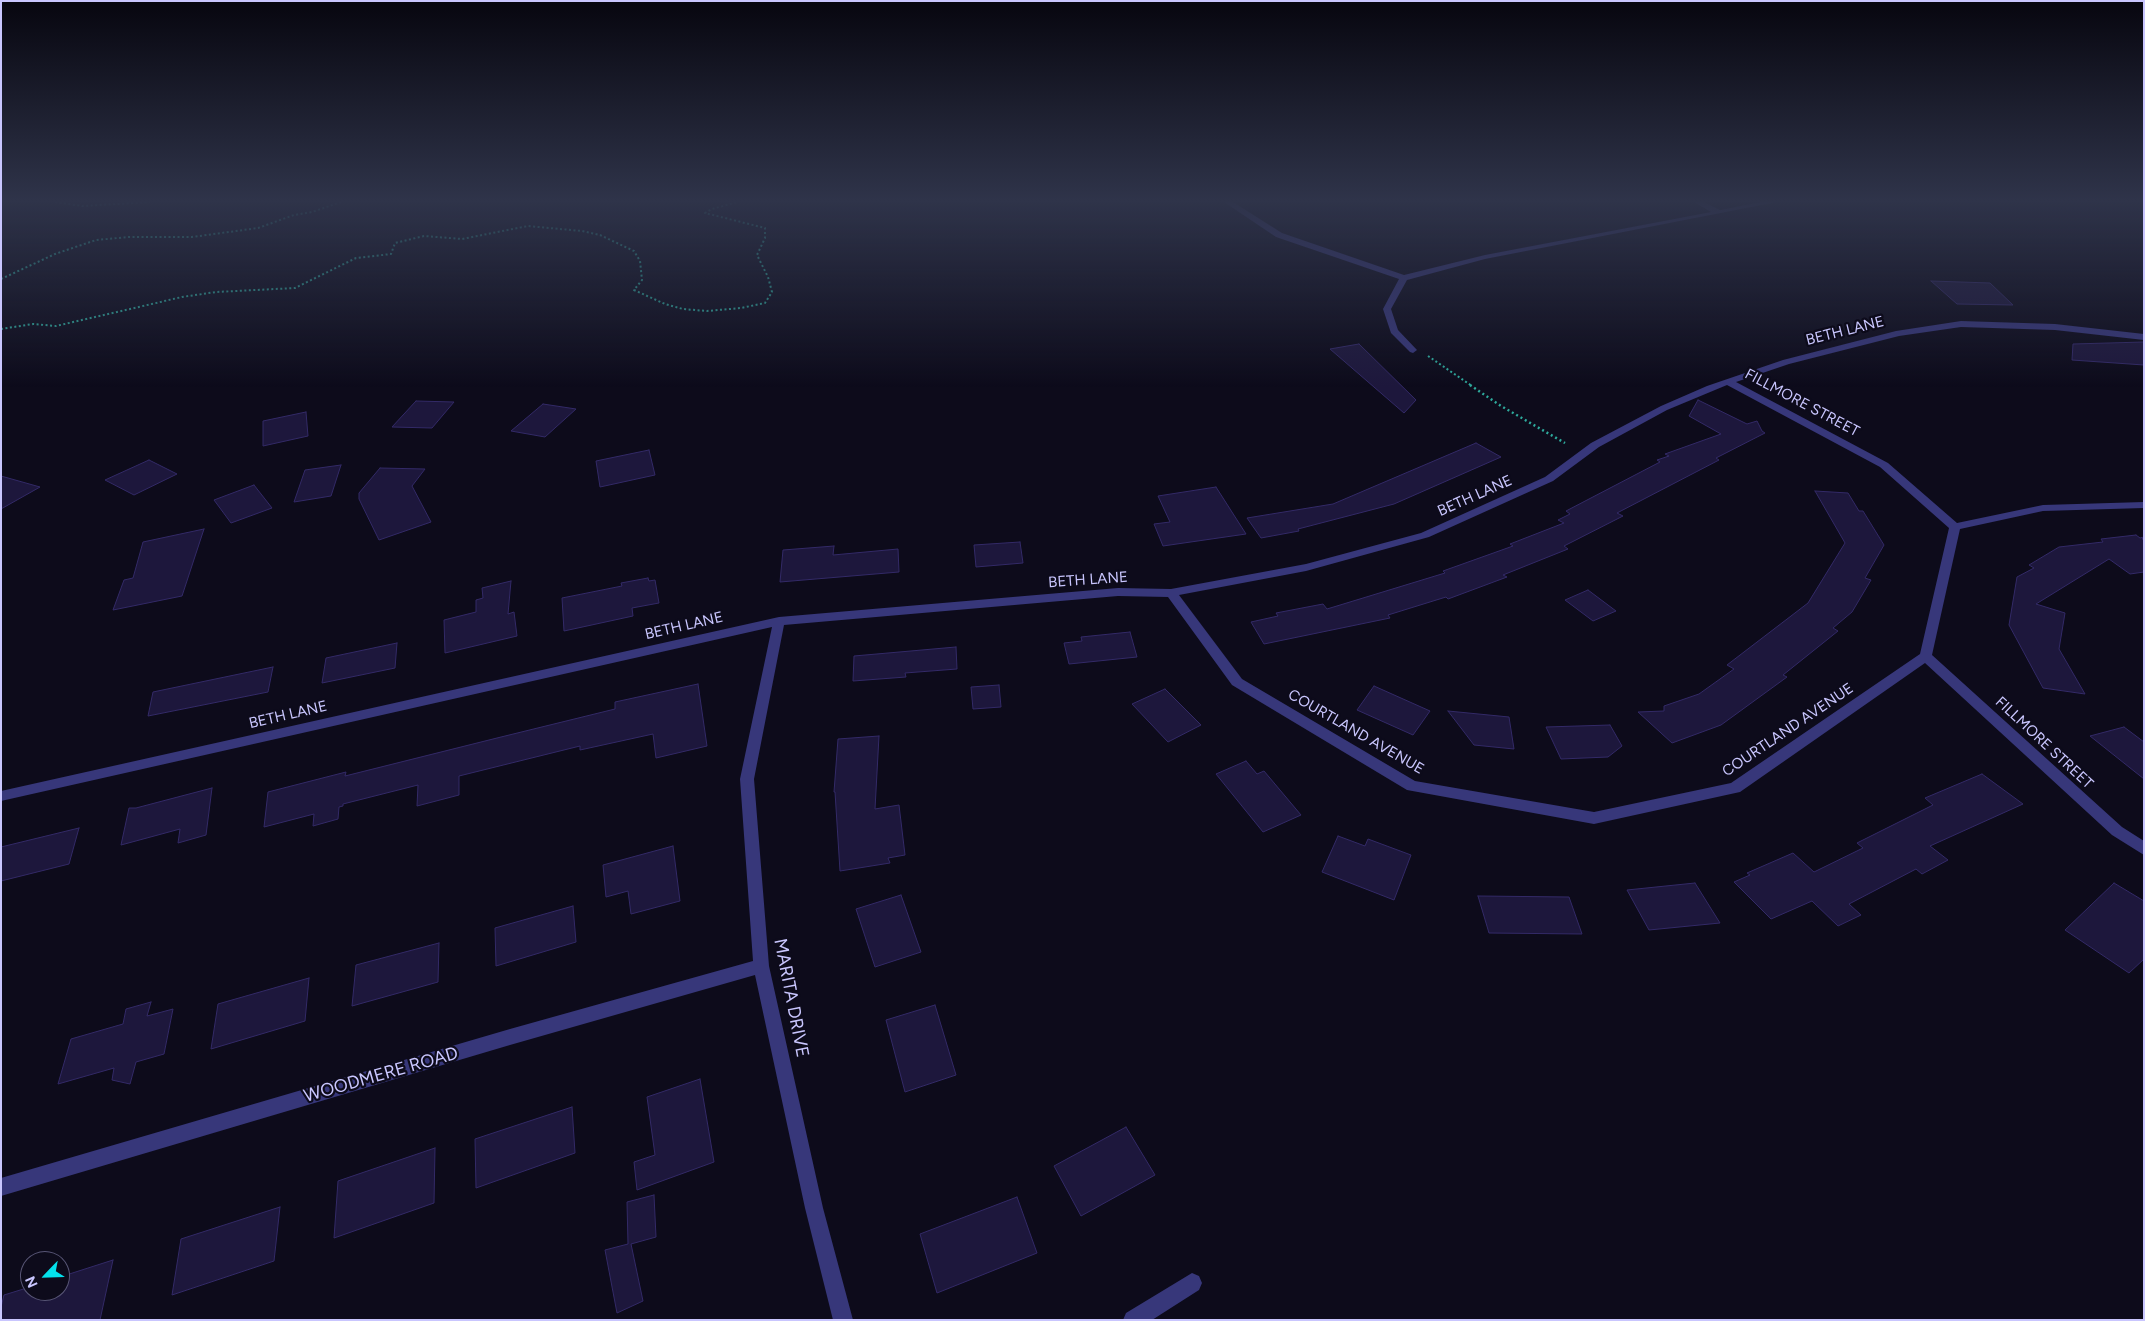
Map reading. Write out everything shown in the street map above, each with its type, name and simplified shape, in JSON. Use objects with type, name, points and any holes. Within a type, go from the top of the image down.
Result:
[{"type":"street","points":[[1362,264],[1404,278],[1459,264]]},
{"type":"street","points":[[1404,278],[1388,309],[1394,331],[1413,350]]},
{"type":"street","name":"BETH LANE","points":[[1,796],[779,621],[1118,592],[1171,593],[1306,567],[1426,534],[1549,479],[1595,445],[1664,408],[1728,382],[1830,350],[1899,333],[1960,324],[2055,327],[2144,337]]},
{"type":"street","name":"FILLMORE STREET","points":[[1728,382],[1884,465],[1954,527]]},
{"type":"street","points":[[1926,656],[1954,527],[2043,508],[2144,505]]},
{"type":"street","name":"COURTLAND AVENUE","points":[[1171,593],[1237,682],[1412,786],[1594,818],[1735,788],[1926,656]]},
{"type":"street","name":"MARITA DRIVE","points":[[779,621],[747,779],[760,966],[814,1208],[843,1320]]},
{"type":"street","name":"FILLMORE STREET","points":[[1926,656],[2117,831],[2144,849]]},
{"type":"street","name":"WOODMERE ROAD","points":[[1,1187],[760,966]]},
{"type":"street","points":[[1133,1320],[1192,1283]]},
{"type":"path","points":[[1,279],[34,264]]},
{"type":"path","points":[[1,328],[32,324],[56,326],[182,297],[216,292],[295,288],[345,264]]},
{"type":"path","points":[[640,264],[642,280],[634,290],[665,304],[683,309],[706,311],[741,308],[766,303],[772,292],[768,277],[761,264]]},
{"type":"path","points":[[1413,350],[1432,358],[1501,406],[1584,453]]},
{"type":"building","points":[[1931,281],[1990,283],[2013,305],[1957,304]]},
{"type":"building","points":[[2144,342],[2144,365],[2072,360],[2073,344]]},
{"type":"building","points":[[1359,344],[1416,400],[1404,413],[1330,349]]},
{"type":"building","points":[[1698,400],[1747,424],[1757,421],[1765,433],[1716,458],[1719,460],[1617,513],[1623,516],[1564,546],[1568,549],[1503,575],[1507,577],[1448,599],[1446,597],[1388,615],[1390,618],[1264,644],[1251,622],[1278,616],[1276,613],[1323,604],[1327,609],[1445,573],[1443,571],[1513,546],[1510,544],[1564,523],[1558,520],[1570,514],[1566,511],[1660,462],[1657,460],[1669,456],[1665,454],[1721,434],[1689,416]]},
{"type":"building","points":[[416,401],[454,402],[432,428],[392,427]]},
{"type":"building","points":[[543,404],[576,409],[545,437],[511,431]]},
{"type":"building","points":[[306,412],[308,436],[263,446],[263,421]]},
{"type":"building","points":[[1476,443],[1501,457],[1394,504],[1298,529],[1299,531],[1261,538],[1247,518],[1333,504]]},
{"type":"building","points":[[649,450],[655,475],[600,487],[596,461]]},
{"type":"building","points":[[149,460],[177,474],[134,495],[105,480]]},
{"type":"building","points":[[341,465],[331,496],[294,502],[305,470]]},
{"type":"building","points":[[380,468],[425,469],[412,486],[431,522],[379,540],[359,499],[359,493]]},
{"type":"building","points":[[1,476],[40,487],[1,509]]},
{"type":"building","points":[[254,485],[272,508],[231,523],[214,500]]},
{"type":"building","points":[[1216,487],[1246,534],[1163,546],[1154,524],[1170,522],[1158,496]]},
{"type":"building","points":[[1815,491],[1848,493],[1859,511],[1863,511],[1884,545],[1865,578],[1871,580],[1852,612],[1833,628],[1838,631],[1783,675],[1787,677],[1721,725],[1672,743],[1638,712],[1664,711],[1664,706],[1699,694],[1734,669],[1727,665],[1808,603],[1845,543]]},
{"type":"building","points":[[204,529],[182,596],[113,610],[124,580],[133,578],[143,542]]},
{"type":"building","points":[[2136,535],[2140,538],[2144,537],[2142,539],[2144,540],[2144,572],[2130,574],[2109,559],[2036,604],[2065,613],[2059,649],[2085,694],[2043,688],[2009,625],[2017,577],[2034,568],[2029,565],[2059,547],[2103,542],[2101,539]]},
{"type":"building","points":[[1020,542],[1023,563],[976,567],[974,545]]},
{"type":"building","points":[[834,546],[833,555],[898,549],[899,572],[780,582],[783,550]]},
{"type":"building","points":[[648,578],[649,581],[655,580],[659,603],[632,608],[633,616],[564,631],[562,598],[622,586],[621,583]]},
{"type":"building","points":[[511,581],[508,614],[514,612],[517,636],[445,653],[444,620],[476,612],[476,600],[483,598],[482,588]]},
{"type":"building","points":[[1588,590],[1616,611],[1593,621],[1565,600]]},
{"type":"building","points":[[1130,632],[1137,657],[1069,664],[1064,643],[1082,641],[1081,637]]},
{"type":"building","points":[[397,643],[395,668],[322,683],[326,658]]},
{"type":"building","points":[[956,647],[957,669],[905,673],[906,677],[853,681],[854,656]]},
{"type":"building","points":[[273,667],[268,692],[148,716],[153,692]]},
{"type":"building","points":[[698,684],[707,746],[656,758],[653,734],[580,750],[580,746],[459,776],[459,795],[417,806],[418,785],[343,804],[343,806],[339,807],[338,819],[313,826],[314,814],[264,827],[268,792],[346,772],[345,776],[615,709],[615,702]]},
{"type":"building","points":[[999,685],[1001,707],[973,709],[971,687]]},
{"type":"building","points":[[1374,686],[1430,711],[1413,735],[1357,710]]},
{"type":"building","points":[[1165,689],[1201,725],[1168,742],[1132,704]]},
{"type":"building","points":[[1448,711],[1509,717],[1514,749],[1474,745]]},
{"type":"building","points":[[1610,725],[1622,746],[1608,757],[1561,759],[1546,727]]},
{"type":"building","points":[[2124,727],[2144,742],[2144,779],[2090,736]]},
{"type":"building","points":[[879,736],[875,809],[899,805],[905,855],[888,858],[890,863],[840,871],[834,792],[838,739]]},
{"type":"building","points":[[1246,761],[1257,774],[1264,771],[1301,815],[1263,832],[1216,774]]},
{"type":"building","points":[[1982,774],[2023,804],[1930,846],[1948,860],[1922,874],[1916,869],[1849,904],[1861,915],[1838,926],[1812,901],[1771,919],[1734,882],[1750,875],[1747,873],[1793,853],[1814,872],[1863,848],[1857,843],[1933,805],[1925,798]]},
{"type":"building","points":[[212,788],[206,835],[178,843],[180,829],[121,845],[129,808],[136,808]]},
{"type":"building","points":[[79,828],[69,864],[1,881],[1,847]]},
{"type":"building","points":[[1338,836],[1365,846],[1368,839],[1411,855],[1394,900],[1322,872]]},
{"type":"building","points":[[673,846],[680,901],[631,914],[628,891],[606,897],[603,865]]},
{"type":"building","points":[[1695,883],[1720,923],[1649,930],[1627,890]]},
{"type":"building","points":[[2114,883],[2144,901],[2144,959],[2129,973],[2065,930]]},
{"type":"building","points":[[901,895],[921,952],[875,967],[856,909]]},
{"type":"building","points":[[1478,896],[1569,897],[1582,934],[1489,933]]},
{"type":"building","points":[[573,906],[576,942],[496,966],[495,928]]},
{"type":"building","points":[[439,943],[438,982],[352,1006],[356,965]]},
{"type":"building","points":[[309,978],[305,1021],[211,1049],[218,1004]]},
{"type":"building","points":[[151,1002],[147,1016],[173,1009],[164,1054],[136,1062],[130,1084],[112,1080],[114,1068],[58,1084],[71,1039],[123,1024],[126,1009]]},
{"type":"building","points":[[935,1005],[956,1075],[905,1092],[886,1020]]},
{"type":"building","points":[[700,1079],[714,1162],[637,1190],[634,1162],[655,1155],[647,1097]]},
{"type":"building","points":[[572,1107],[575,1153],[476,1188],[475,1139]]},
{"type":"building","points":[[1126,1127],[1155,1175],[1081,1216],[1054,1166]]},
{"type":"building","points":[[435,1148],[434,1203],[334,1238],[338,1181]]},
{"type":"building","points":[[654,1195],[656,1237],[631,1244],[643,1301],[617,1313],[605,1250],[628,1244],[627,1202]]},
{"type":"building","points":[[1017,1197],[1037,1253],[937,1293],[920,1234]]},
{"type":"building","points":[[280,1207],[274,1261],[172,1295],[181,1239]]},
{"type":"building","points":[[113,1260],[100,1320],[1,1320],[1,1307],[4,1295],[20,1290],[20,1301],[70,1301],[70,1274]]}]
